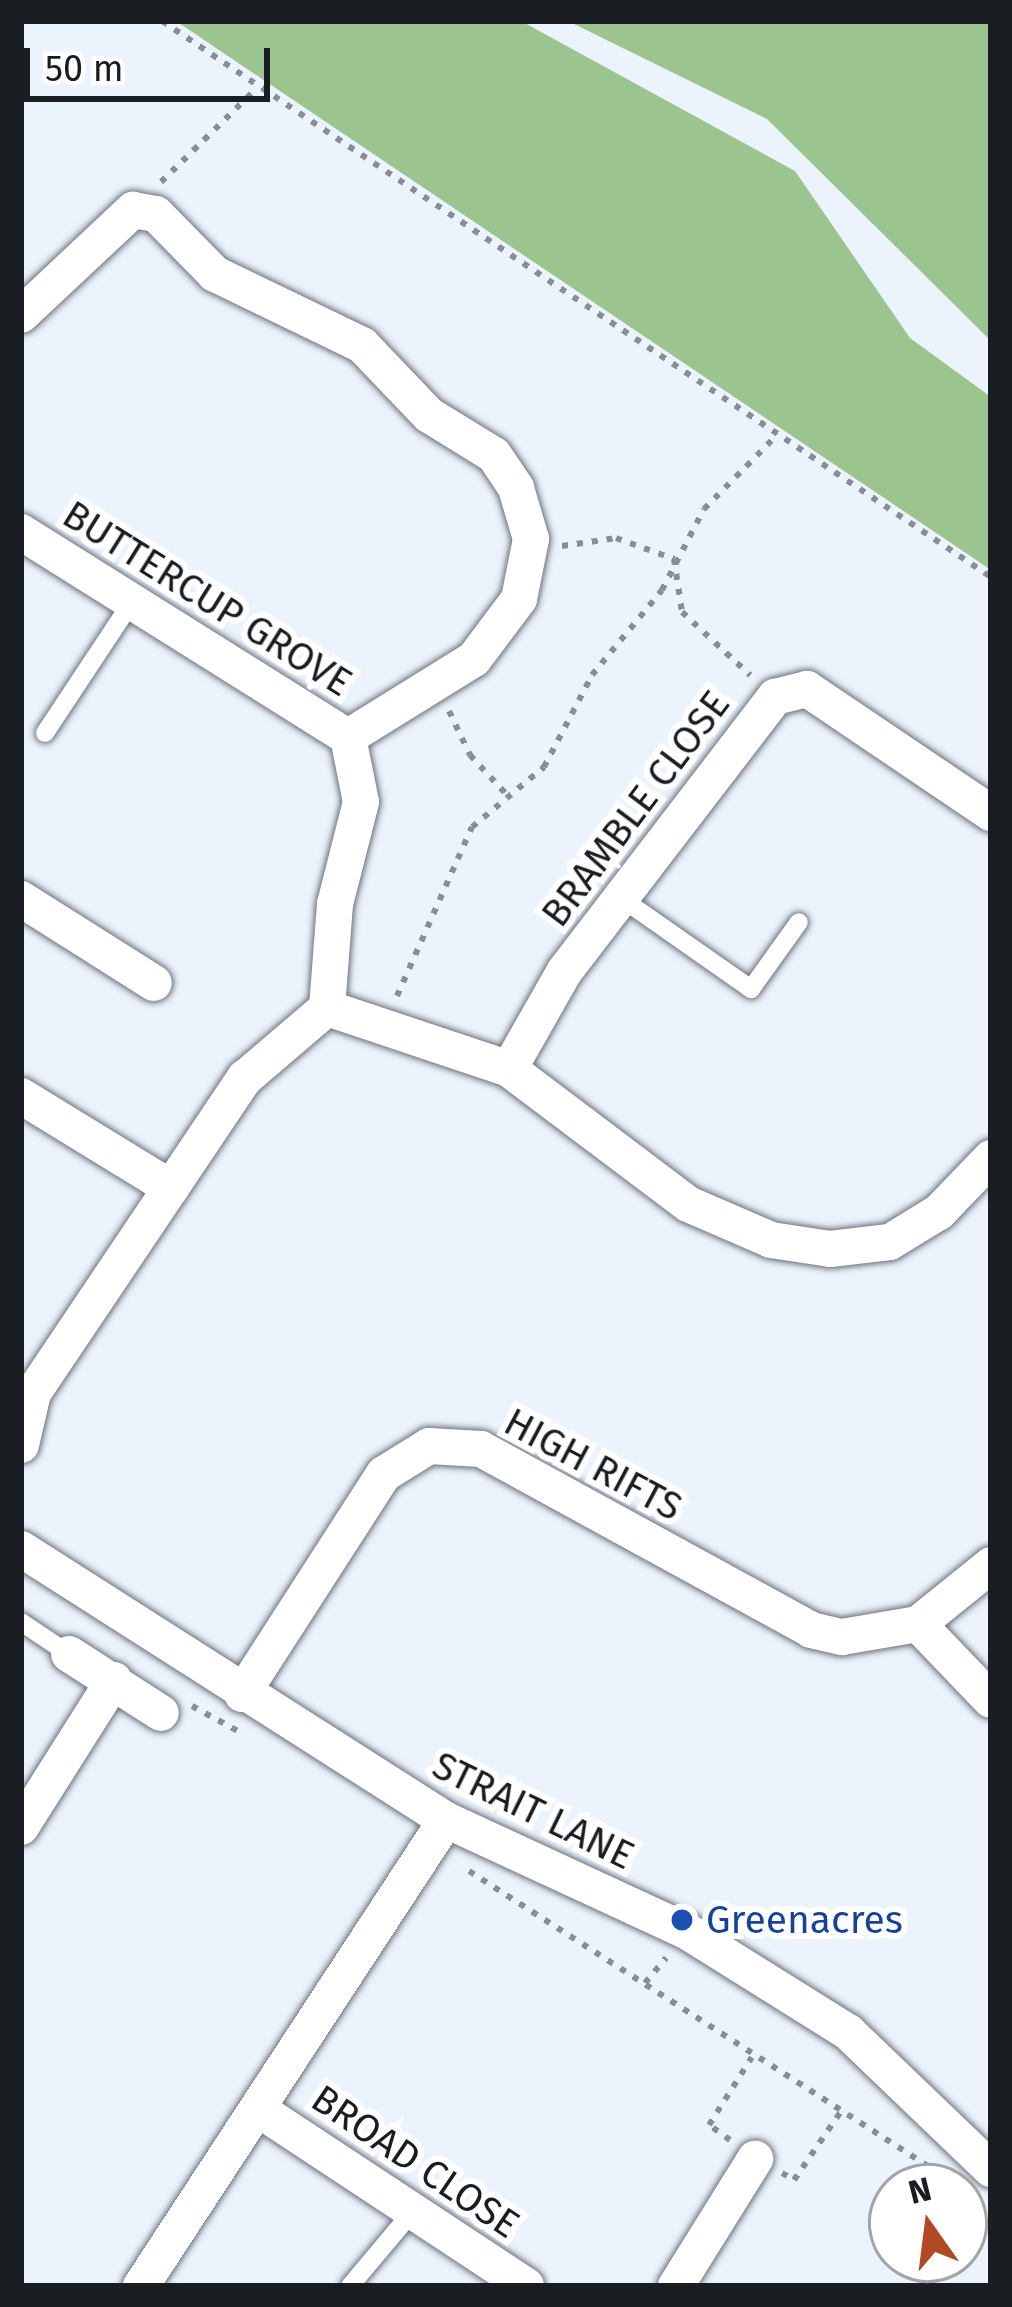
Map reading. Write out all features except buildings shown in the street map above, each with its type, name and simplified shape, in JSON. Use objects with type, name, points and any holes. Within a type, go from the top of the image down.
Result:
[{"type":"street","points":[[21,315],[133,210]]},
{"type":"street","name":"BUTTERCUP GROVE","points":[[133,210],[156,214],[215,274],[362,345],[429,415],[494,455],[516,488],[529,550],[519,599],[474,659],[348,736]]},
{"type":"street","name":"BUTTERCUP GROVE","points":[[21,532],[348,736],[361,802],[335,904],[327,1008]]},
{"type":"street","name":"BRAMBLE CLOSE","points":[[509,1069],[565,972],[776,697],[807,689],[991,813]]},
{"type":"street","points":[[21,898],[154,983]]},
{"type":"street","points":[[21,1445],[33,1393],[245,1078],[327,1008],[509,1069],[688,1204],[771,1240],[830,1249],[890,1242],[939,1212],[991,1158]]},
{"type":"street","points":[[21,1096],[171,1188]]},
{"type":"street","name":"HIGH RIFTS","points":[[242,1694],[384,1474],[429,1446],[455,1443],[481,1450],[811,1630],[842,1637],[918,1624],[991,1564]]},
{"type":"street","name":"STRAIT LANE","points":[[21,1549],[242,1694],[438,1834],[688,1932],[848,2032],[991,2169]]},
{"type":"street","points":[[918,1624],[991,1700]]},
{"type":"street","points":[[69,1654],[160,1713]]},
{"type":"street","points":[[21,1827],[114,1680]]},
{"type":"street","points":[[141,2286],[438,1834]]},
{"type":"street","name":"BROAD CLOSE","points":[[258,2109],[526,2286]]},
{"type":"street","points":[[676,2286],[755,2159]]},
{"type":"lane","points":[[45,733],[133,600]]},
{"type":"lane","points":[[622,898],[751,989],[799,922]]},
{"type":"lane","points":[[21,1622],[69,1654]]},
{"type":"lane","points":[[350,2286],[413,2211]]},
{"type":"path","points":[[162,21],[991,577]]},
{"type":"path","points":[[133,210],[256,88]]},
{"type":"path","points":[[382,1026],[472,827],[544,766],[592,675],[662,590],[704,509],[778,434]]},
{"type":"path","points":[[529,550],[616,538],[674,560]]},
{"type":"path","points":[[674,560],[682,612],[776,697]]},
{"type":"path","points":[[436,685],[470,755],[508,796]]},
{"type":"path","points":[[438,1834],[925,2163]]},
{"type":"green space","points":[[176,21],[521,21],[795,171],[910,338],[991,397],[991,570]]},
{"type":"green space","points":[[568,21],[991,21],[991,341],[767,119]]},
{"type":"place","name":"Greenacres","points":[[682,1920]]}]
